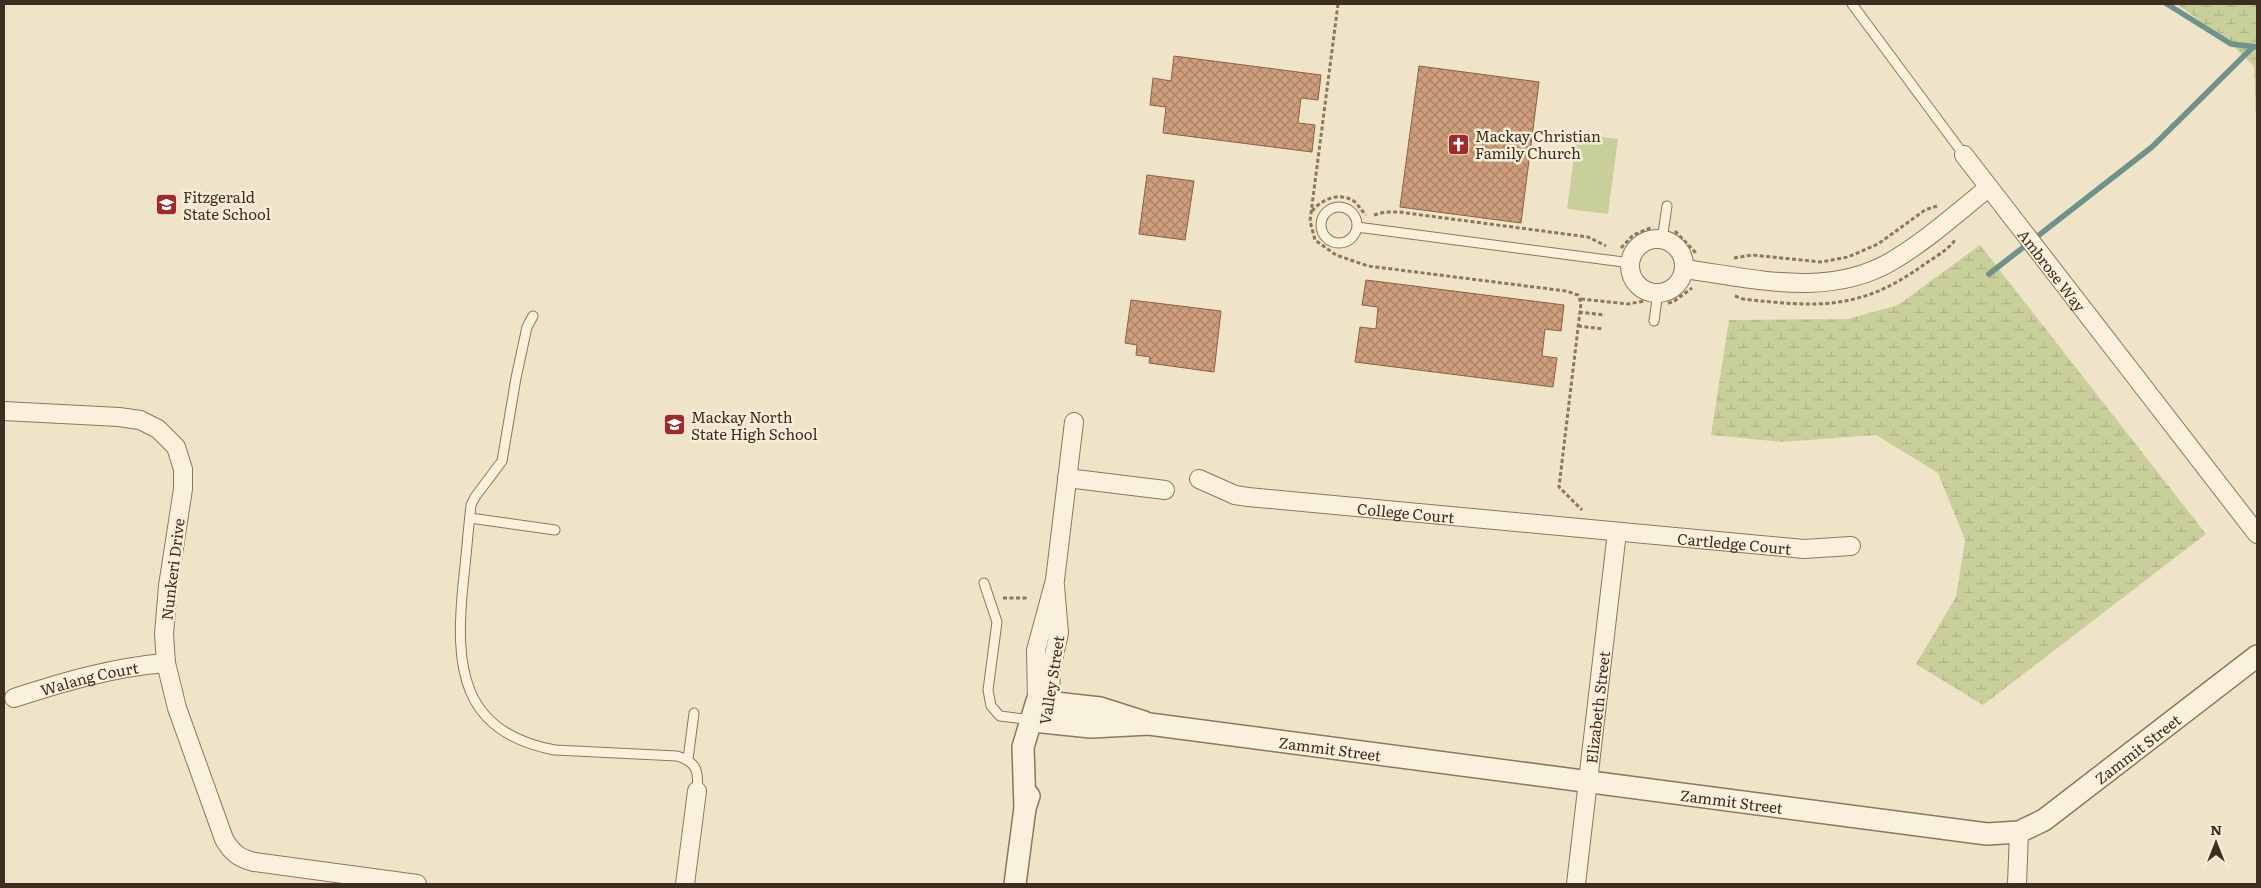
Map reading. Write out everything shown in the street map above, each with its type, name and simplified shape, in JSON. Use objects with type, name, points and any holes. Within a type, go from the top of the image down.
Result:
[{"type":"street","name":"Ambrose Way","points":[[1964,155],[2257,534]]},
{"type":"street","points":[[1684,269],[1806,284],[1827,283],[1853,278],[1892,262],[1988,188]]},
{"type":"street","points":[[1663,234],[1679,250],[1684,269],[1675,286],[1658,292],[1646,290],[1636,282],[1631,271],[1631,263],[1640,246],[1663,234]]},
{"type":"street","name":"Nunkeri Drive","points":[[4,410],[140,420],[158,430],[176,447],[183,469],[183,479],[168,586],[164,634],[166,663],[177,708],[224,840],[230,851],[241,858],[417,884]]},
{"type":"street","name":"Valley Street","points":[[1015,884],[1025,808],[1023,747],[1041,711],[1059,633],[1055,580],[1074,422]]},
{"type":"street","points":[[1067,478],[1165,490]]},
{"type":"street","name":"College Court","points":[[1199,478],[1236,495],[1248,498],[1617,532]]},
{"type":"street","name":"Cartledge Court","points":[[1617,532],[1804,549],[1851,546]]},
{"type":"street","name":"Elizabeth Street","points":[[1576,884],[1617,532]]},
{"type":"street","name":"Zammit Street","points":[[1041,711],[1108,710],[1149,724],[1987,834],[2019,832],[2044,820],[2257,656]]},
{"type":"street","name":"Walang Court","points":[[14,698],[60,683],[138,665],[166,663]]},
{"type":"street","points":[[685,884],[697,791]]},
{"type":"street","points":[[2017,884],[2019,832]]},
{"type":"lane","name":"Ambrose Way","points":[[1852,4],[1964,155]]},
{"type":"lane","points":[[1663,234],[1667,206]]},
{"type":"lane","points":[[1336,207],[1342,207],[1347,208],[1355,216],[1357,227],[1349,240],[1333,242],[1324,236],[1321,221],[1326,212],[1336,207]]},
{"type":"lane","points":[[1357,227],[1631,263]]},
{"type":"lane","points":[[1654,321],[1658,292]]},
{"type":"lane","points":[[533,316],[527,327],[516,378],[502,461],[475,497],[470,518],[459,641],[464,675],[469,693],[478,706],[501,729],[536,747],[563,751],[677,756],[688,759],[695,765],[698,774],[697,791]]},
{"type":"lane","points":[[470,518],[555,530]]},
{"type":"lane","points":[[984,583],[996,627],[988,690],[989,701],[1000,716],[1041,711]]},
{"type":"lane","points":[[688,759],[694,713]]},
{"type":"path","points":[[1338,4],[1311,212],[1311,231],[1314,240],[1336,255],[1368,266],[1574,292],[1581,299],[1559,487],[1586,514]]},
{"type":"path","points":[[1311,212],[1324,200],[1340,197],[1355,202],[1364,214],[1369,216],[1385,212],[1399,212],[1588,237],[1609,248]]},
{"type":"path","points":[[1730,260],[1745,255],[1821,262],[1848,257],[1878,244],[1927,209],[1944,204]]},
{"type":"path","points":[[1616,249],[1621,248],[1640,230],[1650,228],[1663,234],[1678,233],[1696,253],[1703,257]]},
{"type":"path","points":[[1580,312],[1605,315]]},
{"type":"path","points":[[1578,326],[1603,329]]},
{"type":"path","points":[[990,601],[1010,597],[1029,598]]},
{"type":"green space","points":[[2177,4],[2257,4],[2257,146],[2254,66],[2231,44]]},
{"type":"green space","points":[[1577,134],[1618,139],[1608,214],[1567,209]]},
{"type":"green space","points":[[1980,245],[2206,534],[1983,705],[1916,664],[1956,597],[1965,540],[1938,473],[1876,435],[1783,442],[1711,435],[1729,320],[1848,319],[1898,305]]},
{"type":"building","points":[[1174,56],[1321,75],[1318,100],[1301,98],[1298,123],[1315,125],[1312,152],[1163,133],[1166,107],[1150,105],[1153,78],[1171,81]]},
{"type":"building","points":[[1419,66],[1539,82],[1521,223],[1400,207]]},
{"type":"building","points":[[1147,175],[1194,181],[1185,240],[1139,234]]},
{"type":"building","points":[[1366,280],[1564,305],[1561,331],[1545,329],[1542,356],[1557,358],[1553,387],[1355,362],[1360,327],[1376,329],[1378,307],[1362,305]]},
{"type":"building","points":[[1131,300],[1221,311],[1214,372],[1149,363],[1150,357],[1136,355],[1137,345],[1125,343]]},
{"type":"waterway","points":[[2167,4],[2231,44],[2257,47]]},
{"type":"waterway","points":[[1989,274],[2152,147],[2253,47]]},
{"type":"place","name":"Mackay Christian Family Church","points":[[1459,144]]},
{"type":"place","name":"Fitzgerald State School","points":[[167,205]]},
{"type":"place","name":"Mackay North State High School","points":[[675,425]]}]
